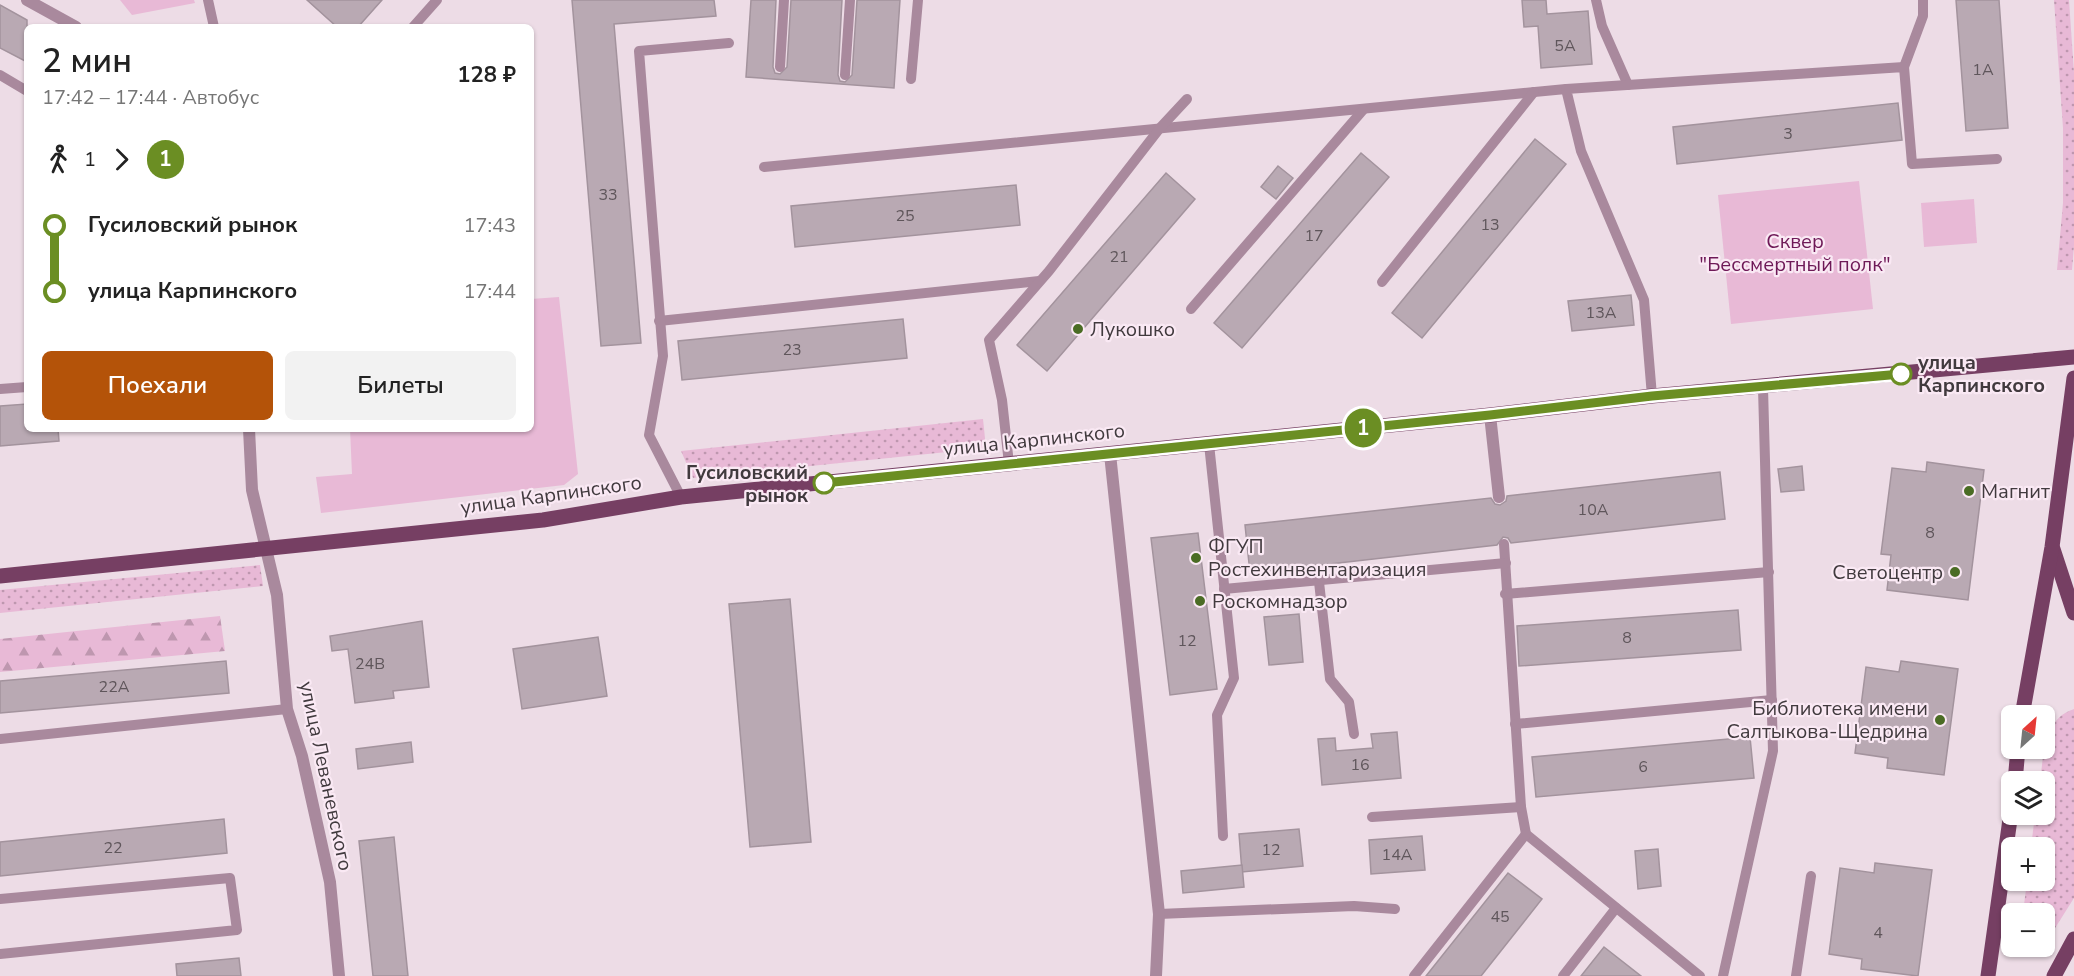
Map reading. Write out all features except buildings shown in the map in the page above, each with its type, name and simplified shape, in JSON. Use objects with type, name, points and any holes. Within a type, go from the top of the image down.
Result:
[{"type":"main road","name":"улица Карпинского","points":[[0,576],[543,520],[681,497],[1490,415],[1652,396],[1763,388],[2074,357]]},
{"type":"main road","points":[[2024,705],[2052,547],[2074,378]]},
{"type":"main road","points":[[2052,547],[2074,613]]},
{"type":"main road","points":[[1988,976],[2009,825]]},
{"type":"main road","points":[[2054,976],[2074,939]]},
{"type":"street","points":[[27,0],[71,24]]},
{"type":"street","points":[[1490,415],[1499,497]]},
{"type":"street","name":"улица Леваневского","points":[[249,432],[252,490],[277,595],[286,709],[302,756],[330,882],[339,976]]},
{"type":"street","points":[[1110,454],[1159,914],[1156,976]]},
{"type":"lane","points":[[208,0],[213,24]]},
{"type":"lane","points":[[416,24],[437,0]]},
{"type":"lane","points":[[780,67],[784,0]]},
{"type":"lane","points":[[844,75],[850,0]]},
{"type":"lane","points":[[911,79],[918,0]]},
{"type":"lane","points":[[1596,0],[1602,26],[1628,85]]},
{"type":"lane","points":[[1923,0],[1923,16],[1904,66],[1912,164],[1997,159]]},
{"type":"lane","points":[[681,497],[649,435],[663,356],[639,51],[729,43]]},
{"type":"lane","points":[[764,167],[1566,89],[1904,66]]},
{"type":"lane","points":[[0,75],[24,89]]},
{"type":"lane","points":[[1566,89],[1581,151],[1644,300],[1652,396]]},
{"type":"lane","points":[[1382,282],[1534,92]]},
{"type":"lane","points":[[1009,464],[1002,400],[989,340],[1040,281],[1160,128],[1187,99]]},
{"type":"lane","points":[[1191,309],[1363,110]]},
{"type":"lane","points":[[659,321],[1040,281]]},
{"type":"lane","points":[[0,389],[24,387]]},
{"type":"lane","points":[[1723,976],[1773,751],[1763,388]]},
{"type":"lane","points":[[1209,444],[1234,678],[1217,715],[1223,836]]},
{"type":"lane","points":[[1504,544],[1505,594],[1521,807],[1526,834],[1700,976]]},
{"type":"lane","points":[[1224,589],[1506,563]]},
{"type":"lane","points":[[1505,594],[1769,572]]},
{"type":"lane","points":[[1319,582],[1329,679],[1349,702],[1354,734]]},
{"type":"lane","points":[[1515,724],[1772,700]]},
{"type":"lane","points":[[0,739],[286,709]]},
{"type":"lane","points":[[1372,817],[1521,807]]},
{"type":"lane","points":[[1414,976],[1526,834]]},
{"type":"lane","points":[[1796,976],[1811,876]]},
{"type":"lane","points":[[0,898],[230,878],[237,930],[0,954]]},
{"type":"lane","points":[[1159,914],[1354,906],[1395,909]]},
{"type":"lane","points":[[1563,976],[1616,908]]},
{"type":"green space","points":[[120,0],[194,0],[195,3],[132,15]]},
{"type":"green space","points":[[2054,0],[2069,0],[2074,73],[2072,270],[2057,270],[2063,203],[2063,128]]},
{"type":"green space","name":"Сквер \"Бессмертный полк\"","points":[[1859,181],[1873,309],[1731,324],[1718,195]]},
{"type":"green space","points":[[1974,199],[1977,243],[1924,247],[1921,203]]},
{"type":"green space","points":[[559,297],[578,474],[564,485],[321,513],[316,477],[352,474],[350,432],[534,432],[534,299]]},
{"type":"green space","points":[[983,419],[986,448],[693,478],[681,451]]},
{"type":"green space","points":[[260,565],[263,586],[0,613],[0,590]]},
{"type":"green space","points":[[220,616],[225,651],[0,672],[0,639]]},
{"type":"green space","points":[[2074,709],[2074,898],[2055,928],[2055,903],[2024,903],[2026,891],[2055,891],[2055,837],[2032,837],[2034,825],[2055,825],[2055,771],[2041,771],[2043,759],[2055,759],[2055,723]]},
{"type":"bus line","name":"1","points":[[824,483],[1490,415],[1652,396],[1763,388],[1901,374]]},
{"type":"place","name":"Лукошко","points":[[1078,329]]},
{"type":"place","name":"улица Карпинского","points":[[1901,374]]},
{"type":"place","name":"Гусиловский рынок","points":[[824,483]]},
{"type":"place","name":"Магнит","points":[[1969,491]]},
{"type":"place","name":"ФГУП Ростехинвентаризация","points":[[1196,558]]},
{"type":"place","name":"Светоцентр","points":[[1955,572]]},
{"type":"place","name":"Роскомнадзор","points":[[1200,601]]},
{"type":"place","name":"Библиотека имени Салтыкова-Щедрина","points":[[1940,720]]}]
